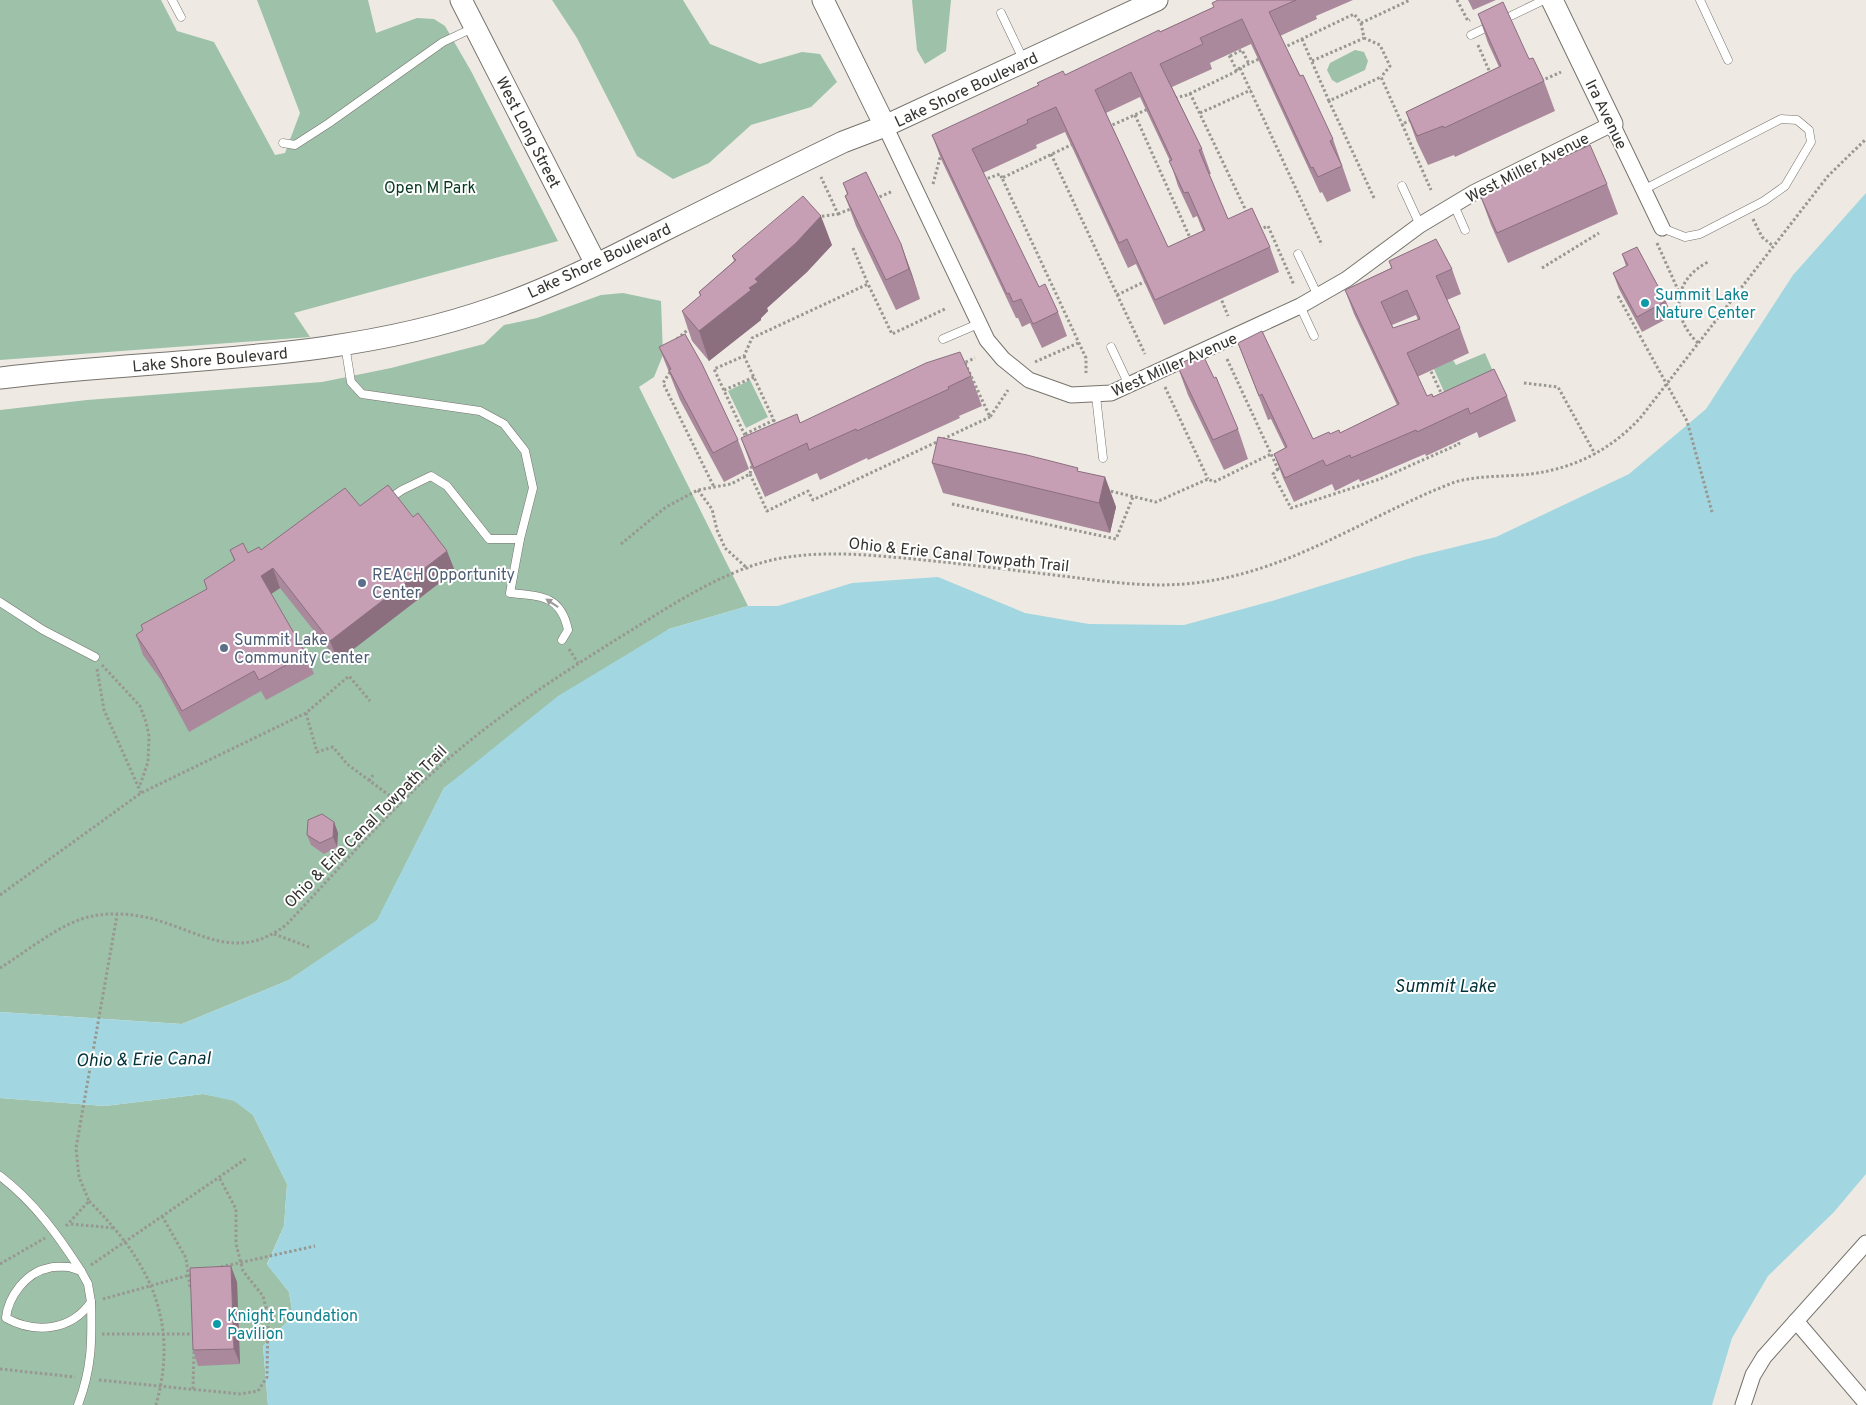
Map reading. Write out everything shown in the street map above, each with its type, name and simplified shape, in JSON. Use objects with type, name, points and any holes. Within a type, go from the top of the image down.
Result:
[{"type":"main road","name":"West Long Street","points":[[461,0],[596,264]]},
{"type":"main road","name":"West Miller Avenue","points":[[823,0],[885,126]]},
{"type":"main road","name":"Lake Shore Boulevard","points":[[0,378],[255,356],[345,345],[438,324],[492,308],[596,264],[843,142],[885,126],[1157,0]]},
{"type":"main road","name":"Ira Avenue","points":[[1552,0],[1612,124]]},
{"type":"street","name":"West Miller Avenue","points":[[885,126],[978,324],[1003,359],[1029,380],[1071,395],[1096,396],[1111,393],[1130,385],[1300,306],[1347,279],[1420,225],[1475,192],[1612,124]]},
{"type":"street","name":"Ira Avenue","points":[[1612,124],[1644,190],[1660,235]]},
{"type":"street","points":[[1743,1405],[1753,1375],[1764,1357],[1866,1243]]},
{"type":"street","points":[[1796,1321],[1866,1403]]},
{"type":"lane","points":[[172,0],[181,17]]},
{"type":"lane","points":[[1471,35],[1544,0]]},
{"type":"lane","points":[[1700,0],[1728,60]]},
{"type":"lane","points":[[1001,13],[1024,62]]},
{"type":"lane","points":[[283,143],[295,144],[329,123],[443,42],[474,27]]},
{"type":"lane","points":[[1644,190],[1781,119],[1797,120],[1810,130],[1811,142],[1785,186],[1700,234],[1685,237],[1673,234],[1660,235]]},
{"type":"lane","points":[[1402,186],[1420,225]]},
{"type":"lane","points":[[1454,205],[1465,230]]},
{"type":"lane","points":[[1298,254],[1318,296]]},
{"type":"lane","points":[[1300,306],[1314,336]]},
{"type":"lane","points":[[943,339],[978,324]]},
{"type":"lane","points":[[345,345],[351,382],[362,394],[480,411],[504,424],[525,451],[533,488],[520,539],[510,594],[549,599],[560,608],[568,630],[562,640]]},
{"type":"lane","points":[[1111,347],[1130,385]]},
{"type":"lane","points":[[1096,396],[1103,458]]},
{"type":"lane","points":[[382,504],[402,490],[431,476],[447,486],[489,539],[520,539]]},
{"type":"lane","points":[[0,602],[43,630],[95,657]]},
{"type":"lane","points":[[0,1176],[22,1193],[56,1232],[88,1284],[91,1302],[92,1334],[88,1378],[78,1405]]},
{"type":"lane","points":[[81,1271],[69,1266],[48,1268],[32,1275],[16,1291],[7,1305],[3,1320],[18,1325],[49,1329],[69,1322],[84,1312],[91,1302]]},
{"type":"path","points":[[1361,23],[1410,0]]},
{"type":"path","points":[[1457,0],[1468,22],[1476,18]]},
{"type":"path","points":[[1282,48],[1354,14],[1361,23],[1364,38]]},
{"type":"path","points":[[1312,61],[1364,38],[1380,45],[1390,66],[1381,78],[1329,101]]},
{"type":"path","points":[[1302,39],[1374,198]]},
{"type":"path","points":[[1485,42],[1477,46],[1495,84]]},
{"type":"path","points":[[1226,47],[1237,71]]},
{"type":"path","points":[[1230,56],[1242,50],[1249,64]]},
{"type":"path","points":[[1170,100],[1190,93],[1265,56]]},
{"type":"path","points":[[1240,68],[1322,245]]},
{"type":"path","points":[[1534,85],[1561,72]]},
{"type":"path","points":[[1381,78],[1431,190]]},
{"type":"path","points":[[1200,114],[1251,90]]},
{"type":"path","points":[[1190,93],[1249,218]]},
{"type":"path","points":[[1106,128],[1156,105]]},
{"type":"path","points":[[1135,115],[1192,241]]},
{"type":"path","points":[[1402,124],[1415,118]]},
{"type":"path","name":"Ohio & Erie Canal Towpath Trail","points":[[0,968],[70,924],[92,916],[117,915],[153,919],[195,936],[225,943],[242,943],[274,934],[286,925],[401,804],[445,762],[487,727],[578,663],[686,597],[748,569],[787,557],[845,554],[938,561],[1123,583],[1187,584],[1239,574],[1286,561],[1455,482],[1470,478],[1530,474],[1557,469],[1595,454],[1627,432],[1666,385],[1828,176],[1866,139]]},
{"type":"path","points":[[1002,178],[1081,140]]},
{"type":"path","points":[[933,184],[942,151]]},
{"type":"path","points":[[1051,154],[1145,354]]},
{"type":"path","points":[[981,181],[1000,174],[1086,358],[1086,374]]},
{"type":"path","points":[[820,177],[838,214]]},
{"type":"path","points":[[874,199],[893,191]]},
{"type":"path","points":[[813,217],[838,214],[856,207]]},
{"type":"path","points":[[1747,209],[1762,237],[1773,246]]},
{"type":"path","points":[[1255,231],[1268,226],[1294,285]]},
{"type":"path","points":[[1542,268],[1599,233]]},
{"type":"path","points":[[1660,235],[1679,292],[1682,320],[1688,333],[1698,343]]},
{"type":"path","points":[[853,248],[892,334],[946,308]]},
{"type":"path","points":[[1679,292],[1691,272],[1708,262]]},
{"type":"path","points":[[1117,295],[1152,279]]},
{"type":"path","points":[[706,373],[744,356],[752,338],[868,284]]},
{"type":"path","points":[[1217,290],[1228,316]]},
{"type":"path","points":[[1618,296],[1687,421],[1712,512]]},
{"type":"path","points":[[674,342],[694,325]]},
{"type":"path","points":[[680,336],[686,344]]},
{"type":"path","points":[[1035,362],[1078,343]]},
{"type":"path","points":[[744,356],[777,428]]},
{"type":"path","points":[[956,366],[974,358]]},
{"type":"path","points":[[1227,359],[1278,469]]},
{"type":"path","points":[[1426,361],[1443,397]]},
{"type":"path","points":[[965,363],[990,417]]},
{"type":"path","points":[[670,374],[671,366]]},
{"type":"path","points":[[714,369],[751,448]]},
{"type":"path","points":[[676,370],[663,382],[714,487]]},
{"type":"path","points":[[724,390],[754,377]]},
{"type":"path","points":[[1524,383],[1558,387],[1595,454]]},
{"type":"path","points":[[1165,387],[1208,479],[1214,482],[1271,454]]},
{"type":"path","points":[[754,455],[750,474],[767,511],[808,491],[813,500],[990,417],[1008,390]]},
{"type":"path","points":[[745,434],[774,420]]},
{"type":"path","points":[[1287,465],[1278,469],[1274,474],[1291,508],[1380,480],[1459,444],[1456,436]]},
{"type":"path","points":[[621,544],[666,507],[698,490],[732,484],[750,474]]},
{"type":"path","points":[[1096,488],[1156,502],[1208,479]]},
{"type":"path","points":[[698,490],[712,509],[717,530],[726,548],[748,569]]},
{"type":"path","points":[[952,504],[1116,539],[1133,497]]},
{"type":"path","points":[[95,657],[140,706],[146,722],[149,736],[148,762],[139,788]]},
{"type":"path","points":[[95,657],[104,710],[141,793]]},
{"type":"path","points":[[0,894],[141,793],[306,714],[349,676],[370,701]]},
{"type":"path","points":[[306,714],[317,752],[333,747],[347,764],[401,804]]},
{"type":"path","points":[[368,781],[373,775]]},
{"type":"path","points":[[117,915],[76,1148],[79,1177],[89,1201],[116,1228],[140,1262],[152,1286],[163,1335],[162,1386],[156,1405]]},
{"type":"path","points":[[274,934],[309,947]]},
{"type":"path","points":[[81,1271],[247,1158]]},
{"type":"path","points":[[0,1369],[240,1394],[258,1391],[266,1377],[268,1316],[263,1296],[243,1271],[236,1244],[236,1209],[219,1177]]},
{"type":"path","points":[[0,1264],[70,1224],[89,1201]]},
{"type":"path","points":[[162,1216],[186,1258],[190,1275],[191,1295]]},
{"type":"path","points":[[70,1224],[116,1228]]},
{"type":"path","points":[[214,1268],[315,1246]]},
{"type":"path","points":[[91,1302],[198,1273]]},
{"type":"path","points":[[193,1324],[193,1389]]},
{"type":"path","points":[[92,1334],[194,1334]]},
{"type":"green space","name":"Open M Park","points":[[0,0],[161,0],[177,31],[214,42],[275,155],[285,153],[300,113],[257,0],[368,0],[376,33],[417,18],[434,19],[445,26],[471,71],[558,241],[294,313],[310,337],[0,360]]},
{"type":"green space","points":[[552,0],[683,0],[710,44],[760,64],[802,52],[820,54],[837,82],[811,107],[751,125],[709,163],[673,179],[637,156],[577,38]]},
{"type":"green space","points":[[912,0],[951,0],[946,51],[925,64],[917,50]]},
{"type":"green space","points":[[1355,50],[1364,52],[1368,61],[1365,70],[1337,83],[1332,80],[1327,70],[1330,63]]},
{"type":"green space","points":[[623,293],[661,301],[663,355],[654,377],[639,387],[748,606],[669,629],[444,788],[377,921],[289,980],[182,1024],[0,1012],[0,410],[87,400],[322,382],[391,368],[484,344],[504,325],[537,318],[601,295]]},
{"type":"green space","points":[[1485,353],[1498,383],[1449,403],[1434,369],[1453,360],[1456,365]]},
{"type":"green space","points":[[750,380],[768,417],[746,428],[728,391]]},
{"type":"green space","points":[[203,1094],[234,1100],[253,1115],[287,1184],[284,1226],[267,1264],[289,1292],[293,1316],[263,1346],[268,1405],[0,1405],[0,1098],[105,1106]]},
{"type":"water","name":"Summit Lake","points":[[1866,193],[1866,1174],[1834,1212],[1768,1276],[1732,1338],[1712,1405],[268,1405],[263,1346],[293,1316],[289,1292],[267,1265],[284,1226],[287,1184],[253,1115],[234,1101],[203,1094],[105,1106],[0,1098],[0,1012],[182,1024],[289,980],[377,920],[444,788],[558,696],[669,629],[748,606],[778,606],[852,583],[938,577],[1025,613],[1089,624],[1184,625],[1272,601],[1414,557],[1496,537],[1629,474],[1706,409],[1793,275]]},
{"type":"building","points":[[1218,0],[1296,0],[1269,12],[1300,76],[1303,75],[1333,139],[1330,141],[1342,166],[1318,177],[1313,167],[1311,168],[1242,19],[1200,38],[1203,44],[1160,64],[1202,149],[1199,150],[1228,219],[1252,208],[1270,247],[1155,300],[1127,239],[1119,243],[1056,107],[1027,120],[1028,123],[972,149],[1039,287],[1045,284],[1058,312],[1033,324],[1021,299],[1013,302],[1009,293],[1007,294],[932,135],[1039,85],[1037,83],[1063,71],[1065,75],[1159,30],[1160,32],[1214,7],[1212,3]],"holes":[[[1131,72],[1172,160],[1169,161],[1184,193],[1188,192],[1205,230],[1168,247],[1095,90]]]},
{"type":"building","points":[[1503,2],[1529,59],[1533,58],[1544,81],[1444,128],[1443,126],[1417,136],[1406,112],[1501,66],[1478,14]]},
{"type":"building","points":[[1590,145],[1607,184],[1497,233],[1480,195]]},
{"type":"building","points":[[866,172],[901,244],[909,269],[886,280],[845,196],[848,194],[843,183]]},
{"type":"building","points":[[803,196],[821,216],[796,243],[755,279],[758,282],[749,288],[751,290],[699,331],[682,311],[701,295],[699,292],[736,260],[732,256]]},
{"type":"building","points":[[1436,239],[1452,269],[1436,276],[1460,328],[1407,353],[1427,396],[1432,394],[1433,397],[1494,369],[1507,396],[1470,414],[1468,408],[1417,432],[1416,430],[1351,458],[1350,455],[1326,466],[1323,460],[1285,478],[1274,454],[1287,447],[1262,394],[1259,396],[1238,343],[1262,331],[1313,439],[1329,432],[1330,434],[1339,430],[1340,433],[1399,404],[1345,290],[1392,268],[1389,261]],"holes":[[[1407,290],[1420,319],[1393,328],[1381,302]]]},
{"type":"building","name":"Summit Lake Nature Center","points":[[1637,247],[1666,301],[1637,317],[1613,273],[1628,265],[1622,254]]},
{"type":"building","points":[[685,334],[702,364],[738,440],[713,453],[669,370],[671,369],[659,347]]},
{"type":"building","points":[[960,352],[971,376],[948,387],[949,389],[857,431],[856,429],[809,450],[807,443],[754,468],[741,438],[797,414],[800,423],[926,363]]},
{"type":"building","points":[[1202,353],[1214,378],[1216,377],[1238,429],[1213,440],[1177,365]]},
{"type":"building","points":[[938,437],[1027,455],[1078,468],[1077,471],[1105,477],[1099,503],[932,463]]},
{"type":"building","points":[[388,485],[413,517],[418,513],[447,551],[330,641],[273,568],[261,576],[306,654],[259,680],[254,671],[182,711],[153,660],[136,635],[143,630],[141,625],[207,589],[204,580],[235,560],[230,550],[243,543],[248,553],[259,547],[261,550],[345,488],[360,506]]},
{"type":"building","points":[[322,814],[334,822],[333,837],[320,843],[307,835],[308,820]]},
{"type":"building","name":"Knight Foundation Pavilion","points":[[231,1266],[234,1349],[193,1350],[190,1268]]},
{"type":"place","name":"Summit Lake Nature Center","points":[[1645,303]]},
{"type":"place","name":"REACH Opportunity Center","points":[[362,583]]},
{"type":"place","name":"Summit Lake Community Center","points":[[224,648]]},
{"type":"place","name":"Knight Foundation Pavilion","points":[[217,1324]]},
{"type":"water label","name":"Ohio & Erie Canal","points":[[143,1059]]}]
